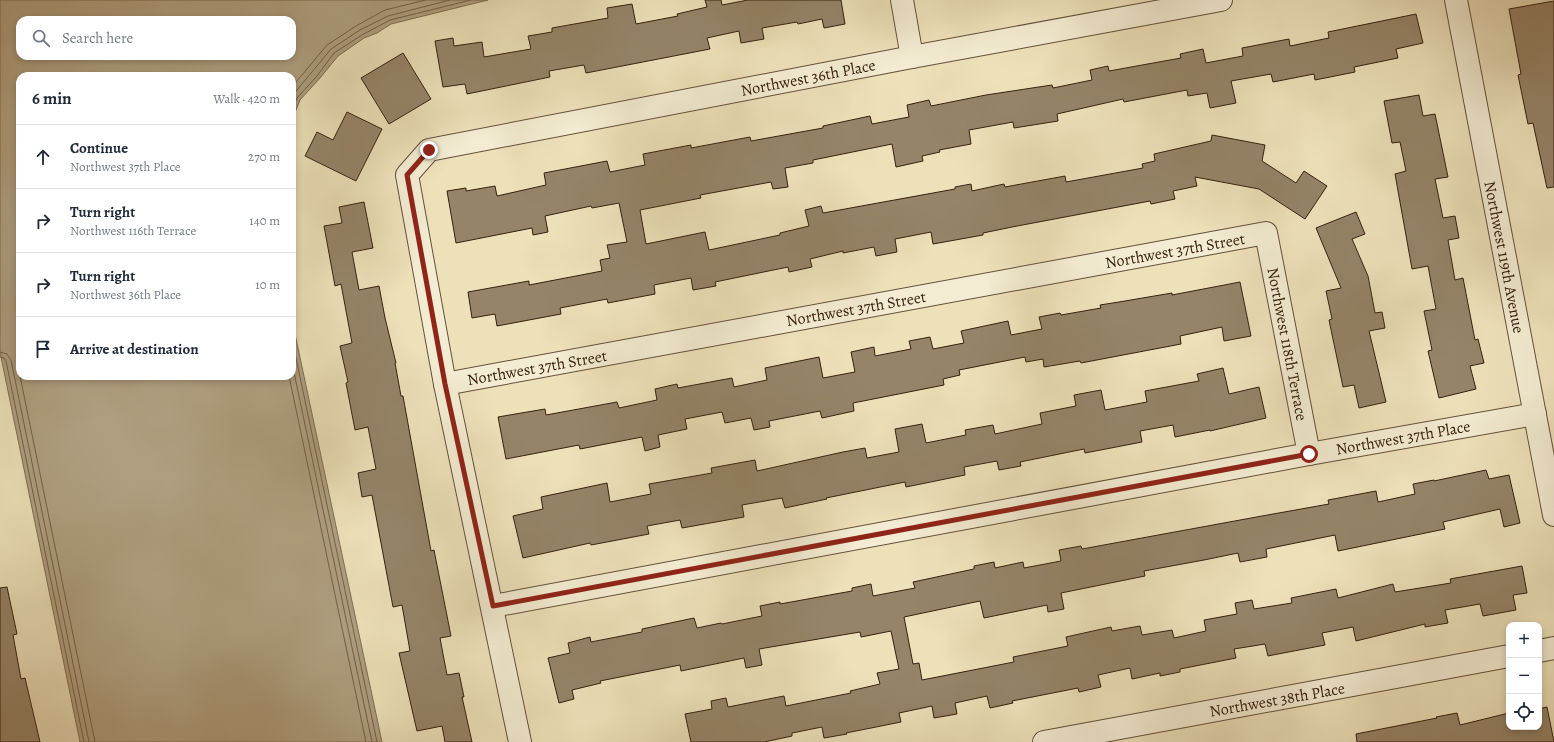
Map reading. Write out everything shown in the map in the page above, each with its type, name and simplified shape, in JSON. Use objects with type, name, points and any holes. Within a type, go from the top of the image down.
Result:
[{"type":"street","points":[[902,0],[912,57]]},
{"type":"street","name":"Northwest 36th Place","points":[[445,384],[407,175],[429,150],[912,57],[1221,0]]},
{"type":"street","name":"Northwest 119th Avenue","points":[[1456,0],[1554,515]]},
{"type":"street","name":"Northwest 37th Street","points":[[445,384],[1266,233]]},
{"type":"street","name":"Northwest 118th Terrace","points":[[1266,233],[1309,454]]},
{"type":"street","points":[[445,384],[493,606],[520,742]]},
{"type":"street","name":"Northwest 37th Place","points":[[493,606],[1309,454],[1535,414]]},
{"type":"street","points":[[1542,650],[1554,648]]},
{"type":"street","name":"Northwest 38th Place","points":[[1044,742],[1506,657]]},
{"type":"water","points":[[0,0],[488,0],[391,24],[377,33],[364,38],[338,56],[300,100],[296,110],[296,72],[16,72],[16,380],[296,380],[296,339],[382,742],[80,742],[0,352]]},
{"type":"building","points":[[705,0],[721,0],[722,5],[748,0],[841,0],[845,24],[824,28],[822,19],[798,24],[797,22],[762,28],[764,39],[741,43],[739,31],[707,38],[710,49],[586,73],[584,65],[549,71],[550,77],[467,94],[465,84],[443,87],[435,41],[453,38],[454,46],[482,42],[484,57],[531,49],[528,36],[552,32],[552,28],[608,18],[607,8],[632,4],[636,24],[678,16],[677,14],[707,7]]},
{"type":"building","points":[[1554,1],[1554,187],[1547,188],[1533,123],[1528,124],[1518,75],[1521,74],[1509,9]]},
{"type":"building","points":[[1416,14],[1423,43],[1396,49],[1398,58],[1354,67],[1355,72],[1315,80],[1314,74],[1273,82],[1271,74],[1231,81],[1236,103],[1210,108],[1207,93],[1188,96],[1187,90],[1124,102],[1123,99],[1057,114],[1058,121],[1014,128],[1013,122],[969,130],[971,144],[939,150],[940,152],[922,156],[923,161],[896,167],[892,144],[813,160],[813,163],[785,168],[788,187],[773,189],[771,182],[700,195],[701,198],[640,210],[646,244],[705,232],[709,250],[780,235],[780,233],[809,226],[805,210],[821,206],[823,213],[955,189],[955,187],[971,184],[972,191],[1004,184],[1005,187],[1065,176],[1066,182],[1143,168],[1142,164],[1155,161],[1154,154],[1211,141],[1212,135],[1265,145],[1262,161],[1296,183],[1304,171],[1327,186],[1305,219],[1259,189],[1195,177],[1197,186],[1173,191],[1175,199],[1151,204],[1150,201],[1012,227],[983,233],[983,235],[933,244],[931,232],[895,239],[897,252],[876,256],[874,247],[843,253],[843,251],[810,259],[812,267],[789,272],[788,267],[715,282],[716,286],[693,290],[691,278],[654,285],[655,294],[608,303],[607,299],[560,308],[561,314],[497,326],[495,314],[472,318],[468,292],[529,281],[529,285],[602,271],[600,260],[610,258],[607,245],[627,242],[619,203],[592,208],[591,206],[545,216],[548,232],[533,235],[532,228],[456,243],[447,191],[466,188],[466,191],[495,186],[497,196],[546,185],[544,173],[607,161],[610,172],[645,165],[643,154],[691,145],[691,148],[750,137],[751,141],[823,128],[823,126],[870,116],[872,124],[909,117],[907,105],[929,100],[931,106],[986,95],[1052,85],[1053,88],[1092,80],[1090,70],[1108,66],[1109,71],[1181,58],[1180,54],[1203,49],[1206,63],[1243,56],[1242,48],[1289,39],[1290,46],[1329,38],[1328,32]]},
{"type":"building","points":[[403,53],[431,99],[389,124],[361,78]]},
{"type":"building","points":[[1419,95],[1423,116],[1435,114],[1448,177],[1435,179],[1443,218],[1455,216],[1459,238],[1448,240],[1455,280],[1463,278],[1475,340],[1478,339],[1484,363],[1470,366],[1476,389],[1439,398],[1428,351],[1432,350],[1424,311],[1436,309],[1428,266],[1412,269],[1395,174],[1406,171],[1400,142],[1392,143],[1384,101]]},
{"type":"building","points":[[347,112],[382,129],[356,181],[305,156],[317,132],[333,140]]},
{"type":"building","points":[[364,202],[373,248],[352,252],[359,290],[379,286],[396,363],[401,396],[403,396],[431,551],[434,550],[451,636],[440,638],[447,675],[459,673],[464,697],[462,697],[472,742],[445,742],[442,726],[417,731],[399,653],[410,651],[402,605],[393,607],[372,495],[362,497],[358,473],[376,469],[368,427],[355,430],[346,383],[348,382],[340,346],[352,343],[341,284],[335,286],[324,226],[342,223],[339,207]]},
{"type":"building","points":[[1356,212],[1365,234],[1352,239],[1368,276],[1375,313],[1382,312],[1385,328],[1369,331],[1386,402],[1359,408],[1354,385],[1343,387],[1329,320],[1332,319],[1326,291],[1341,288],[1316,228]]},
{"type":"building","points":[[1240,282],[1251,336],[1224,341],[1222,327],[1180,336],[1181,344],[1081,363],[1080,361],[1044,367],[1043,359],[1026,362],[1025,357],[959,370],[960,375],[943,379],[944,385],[853,403],[854,411],[822,418],[820,411],[769,421],[770,427],[754,430],[751,418],[725,423],[722,412],[685,419],[687,429],[658,435],[660,447],[645,451],[642,437],[580,449],[579,445],[506,459],[498,417],[545,409],[546,415],[617,402],[619,408],[657,400],[655,389],[677,384],[678,388],[732,378],[734,387],[767,380],[765,368],[819,357],[823,378],[855,372],[851,352],[874,347],[875,356],[911,349],[909,341],[930,337],[933,349],[964,343],[961,331],[1008,321],[1011,335],[1042,329],[1039,317],[1060,313],[1061,315],[1101,308],[1100,305],[1172,293],[1172,295]]},
{"type":"building","points":[[1223,368],[1229,394],[1259,387],[1266,418],[1210,431],[1175,437],[1173,425],[1140,431],[1142,442],[1085,453],[1084,449],[1020,462],[1021,466],[999,470],[997,461],[964,467],[965,475],[906,487],[905,482],[785,508],[782,498],[742,505],[744,517],[682,528],[680,520],[647,526],[649,534],[591,545],[590,543],[523,558],[513,516],[543,509],[541,497],[607,483],[610,502],[651,494],[649,484],[712,473],[711,468],[755,460],[757,471],[865,448],[867,458],[899,452],[895,429],[922,424],[926,443],[966,435],[965,430],[993,425],[995,434],[1042,424],[1040,413],[1076,406],[1074,395],[1101,390],[1105,410],[1147,402],[1145,391],[1199,381],[1197,374]]},
{"type":"building","points":[[1486,470],[1489,479],[1509,475],[1520,523],[1504,527],[1500,509],[1443,522],[1445,529],[1338,551],[1335,535],[1266,549],[1267,557],[1240,562],[1238,553],[1144,571],[1145,576],[1061,593],[1064,609],[1048,612],[1047,605],[984,618],[980,601],[904,617],[913,664],[919,663],[922,680],[1014,662],[1013,657],[1068,646],[1066,637],[1111,627],[1112,631],[1140,626],[1142,635],[1172,630],[1174,638],[1206,631],[1204,620],[1237,614],[1235,603],[1252,600],[1254,609],[1292,603],[1291,598],[1336,589],[1338,598],[1393,584],[1395,592],[1451,583],[1450,579],[1522,566],[1527,593],[1513,595],[1516,610],[1483,616],[1480,604],[1445,610],[1448,623],[1425,627],[1425,624],[1356,641],[1353,627],[1322,633],[1325,645],[1268,656],[1265,644],[1234,649],[1236,658],[1180,669],[1180,672],[1160,676],[1160,673],[1132,679],[1130,668],[1098,675],[1101,687],[1079,692],[1078,688],[1012,701],[1013,703],[990,708],[987,696],[955,703],[957,714],[934,718],[932,706],[899,713],[901,722],[846,733],[847,734],[824,738],[822,727],[792,733],[792,736],[764,742],[691,742],[685,714],[712,709],[711,701],[726,698],[728,707],[784,696],[786,706],[851,693],[850,691],[880,684],[877,673],[899,669],[891,631],[861,637],[860,632],[759,649],[762,665],[746,668],[744,658],[681,671],[680,665],[600,681],[601,683],[572,690],[574,699],[559,703],[548,658],[570,653],[568,643],[590,637],[591,642],[642,632],[642,629],[694,618],[697,628],[722,624],[762,616],[760,606],[780,602],[780,604],[852,591],[852,588],[871,584],[873,596],[915,588],[913,582],[974,569],[974,566],[994,562],[995,568],[1023,562],[1024,568],[1061,561],[1059,550],[1081,546],[1082,549],[1329,504],[1328,500],[1376,491],[1378,502],[1415,494],[1413,484]]},
{"type":"building","points":[[7,587],[17,634],[13,635],[21,679],[25,678],[40,742],[0,742],[0,588]]},
{"type":"building","points":[[1547,707],[1554,742],[1357,742],[1356,734],[1457,713],[1460,725],[1506,714],[1506,730],[1542,730],[1542,708]]},
{"type":"route","points":[[429,150],[407,175],[445,384],[493,606],[1309,454]]}]
